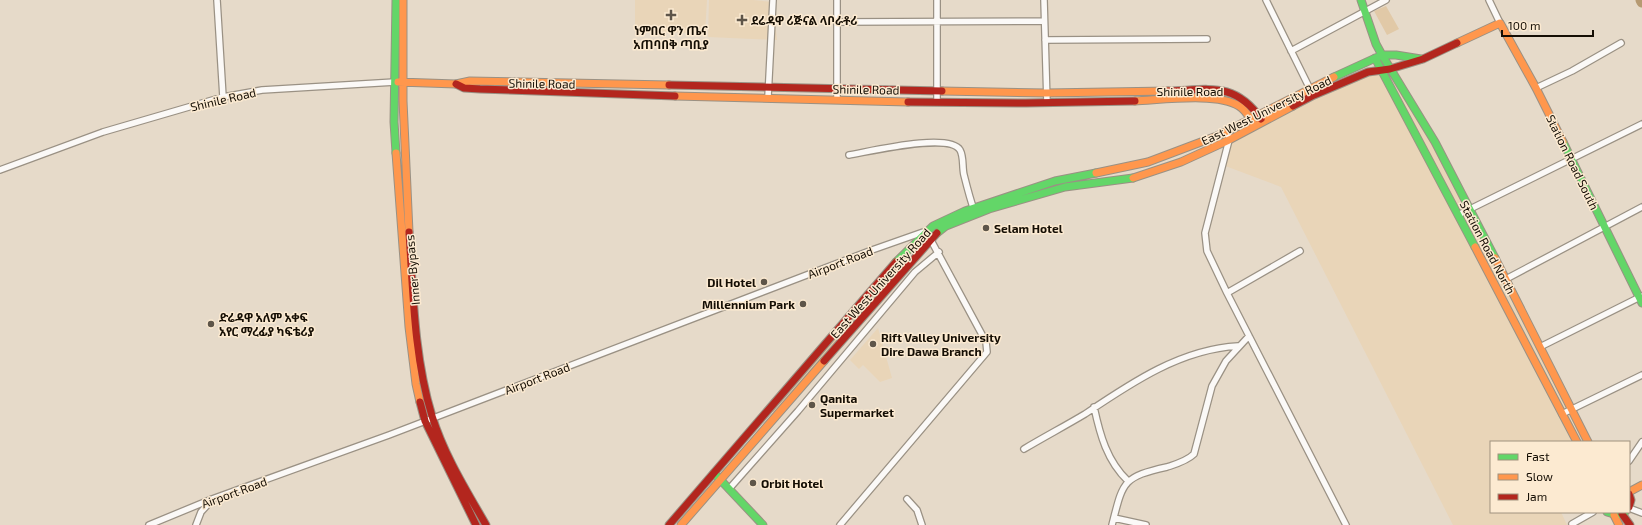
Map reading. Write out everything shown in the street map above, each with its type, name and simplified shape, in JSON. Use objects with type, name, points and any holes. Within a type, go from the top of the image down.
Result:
[{"type":"main road","name":"Inner Bypass","points":[[396,0],[401,178],[409,327],[416,384],[425,421],[476,525]]},
{"type":"main road","name":"Inner Bypass","points":[[398,82],[403,0]]},
{"type":"main road","points":[[1361,0],[1376,44],[1375,58]]},
{"type":"main road","name":"East West University Road","points":[[681,525],[931,238],[946,226],[974,211],[1065,187],[1132,178],[1181,162],[1263,123],[1314,95],[1350,79],[1379,70],[1390,69],[1423,60],[1500,23]]},
{"type":"main road","name":"Station Road South","points":[[1500,23],[1572,158],[1641,299]]},
{"type":"main road","name":"Station Road North","points":[[1376,44],[1434,142],[1468,210],[1506,278],[1588,441]]},
{"type":"main road","points":[[1382,55],[1396,55],[1423,60]]},
{"type":"main road","name":"East West University Road","points":[[669,525],[898,260],[926,231],[933,226],[1055,181],[1148,162],[1159,158],[1228,130],[1309,89],[1382,55]]},
{"type":"main road","name":"Station Road North","points":[[1375,58],[1379,70],[1408,119],[1576,441]]},
{"type":"main road","name":"Shinile Road","points":[[398,82],[456,84],[464,81],[470,81],[1046,93],[1204,89],[1231,91],[1244,99],[1258,114],[1263,123]]},
{"type":"main road","name":"Shinile Road","points":[[456,84],[464,88],[480,89],[937,102],[1047,103],[1208,98],[1231,100],[1251,119],[1255,126]]},
{"type":"main road","points":[[1159,158],[1163,168]]},
{"type":"main road","name":"Inner Bypass","points":[[401,178],[418,355],[433,418],[442,441],[486,525]]},
{"type":"main road","points":[[761,417],[769,424]]},
{"type":"main road","points":[[714,473],[762,525]]},
{"type":"main road","points":[[1630,492],[1642,485]]},
{"type":"main road","points":[[1609,513],[1614,515],[1623,513],[1630,525]]},
{"type":"main road","points":[[1614,515],[1619,525]]},
{"type":"street","points":[[217,0],[223,97]]},
{"type":"street","points":[[768,97],[774,0]]},
{"type":"street","points":[[837,100],[838,0]]},
{"type":"street","points":[[937,0],[937,102]]},
{"type":"street","points":[[1044,0],[1047,103]]},
{"type":"street","points":[[1266,0],[1309,89],[1314,95]]},
{"type":"street","points":[[1291,51],[1386,0]]},
{"type":"street","points":[[1489,0],[1500,23]]},
{"type":"street","points":[[837,22],[1044,21]]},
{"type":"street","points":[[1045,40],[1207,39]]},
{"type":"street","points":[[1536,88],[1572,71],[1621,43]]},
{"type":"street","name":"Shinile Road","points":[[0,170],[103,132],[223,97],[262,90],[398,82]]},
{"type":"street","points":[[1458,215],[1642,124]]},
{"type":"street","points":[[1228,130],[1229,140],[1205,234],[1207,251],[1346,525]]},
{"type":"street","points":[[849,155],[914,143],[933,142],[955,146],[959,149],[962,155],[964,173],[974,211]]},
{"type":"street","points":[[1506,278],[1642,207]]},
{"type":"street","points":[[840,525],[986,352],[986,342],[926,231]]},
{"type":"street","name":"Airport Road","points":[[149,525],[212,499],[433,418],[865,252],[926,231]]},
{"type":"street","points":[[1227,293],[1300,251]]},
{"type":"street","points":[[729,489],[798,411],[915,272],[938,252]]},
{"type":"street","points":[[1540,347],[1641,299]]},
{"type":"street","points":[[1112,525],[1122,491],[1128,482],[1140,473],[1174,465],[1190,458],[1194,454],[1203,426],[1210,391],[1226,361],[1238,346],[1249,336]]},
{"type":"street","points":[[1024,449],[1115,393],[1172,363],[1200,351],[1220,347],[1238,346]]},
{"type":"street","points":[[1562,414],[1642,375]]},
{"type":"street","points":[[1094,407],[1099,432],[1111,460],[1128,482]]},
{"type":"street","points":[[1630,460],[1642,442]]},
{"type":"street","points":[[196,525],[201,512],[212,499]]},
{"type":"street","points":[[907,499],[917,510],[922,525]]},
{"type":"street","points":[[1630,507],[1642,513]]},
{"type":"street","points":[[1572,524],[1591,513]]},
{"type":"street","points":[[1114,518],[1146,525]]},
{"type":"shaded area","name":"ነምበር ዋን ጤና አጠባበቅ ጣቢያ","points":[[635,0],[707,0],[705,34],[635,30]]},
{"type":"shaded area","name":"ደሬዳዋ ሪጅናል ላቦራቶሪ","points":[[709,0],[753,0],[773,2],[777,40],[708,37]]},
{"type":"shaded area","points":[[1386,6],[1399,29],[1387,35],[1374,11]]},
{"type":"shaded area","points":[[1392,60],[1591,441],[1490,441],[1490,513],[1561,513],[1567,525],[1453,525],[1281,187],[1220,164],[1226,141]]},
{"type":"shaded area","points":[[896,266],[898,269],[775,412],[770,412]]},
{"type":"shaded area","name":"Rift Valley University Dire Dawa Branch","points":[[878,328],[892,378],[880,382],[863,365],[859,369],[850,360]]},
{"type":"traffic: fast","points":[[396,0],[394,122],[396,153]]},
{"type":"traffic: fast","points":[[1361,0],[1376,44],[1382,55]]},
{"type":"traffic: fast","points":[[1382,55],[1435,142],[1495,258]]},
{"type":"traffic: fast","points":[[1334,77],[1382,55],[1396,55],[1421,59]]},
{"type":"traffic: fast","points":[[1375,58],[1475,247]]},
{"type":"traffic: fast","points":[[1563,142],[1642,303]]},
{"type":"traffic: fast","points":[[896,262],[933,226],[965,211],[1055,181],[1096,173]]},
{"type":"traffic: fast","points":[[937,233],[946,226],[989,209],[1065,187],[1133,178]]},
{"type":"traffic: fast","points":[[714,473],[763,525]]},
{"type":"traffic: fast","points":[[1610,513],[1617,515],[1622,513]]},
{"type":"traffic: slow","points":[[403,0],[403,101],[409,232]]},
{"type":"traffic: slow","points":[[1457,43],[1500,23],[1536,88],[1563,142]]},
{"type":"traffic: slow","points":[[1096,173],[1148,162],[1217,136],[1334,77]]},
{"type":"traffic: slow","points":[[398,82],[456,84],[470,81],[669,85]]},
{"type":"traffic: slow","points":[[942,91],[1046,93],[1168,91]]},
{"type":"traffic: slow","points":[[675,96],[908,102]]},
{"type":"traffic: slow","points":[[1135,101],[1189,98],[1218,99],[1239,106],[1253,123]]},
{"type":"traffic: slow","points":[[1133,178],[1181,162],[1229,140],[1293,106]]},
{"type":"traffic: slow","points":[[396,153],[409,327],[416,384],[420,402]]},
{"type":"traffic: slow","points":[[1475,247],[1576,441]]},
{"type":"traffic: slow","points":[[1495,258],[1587,441]]},
{"type":"traffic: slow","points":[[681,525],[824,361]]},
{"type":"traffic: slow","points":[[1630,491],[1642,485]]},
{"type":"traffic: slow","points":[[1614,515],[1619,525]]},
{"type":"traffic: jam","points":[[1293,106],[1314,95],[1368,72],[1390,69],[1423,59],[1457,43]]},
{"type":"traffic: jam","points":[[456,84],[464,88],[480,89],[675,96]]},
{"type":"traffic: jam","points":[[669,85],[942,91]]},
{"type":"traffic: jam","points":[[1168,91],[1208,89],[1231,93],[1241,98],[1261,119]]},
{"type":"traffic: jam","points":[[908,102],[1026,103],[1135,101]]},
{"type":"traffic: jam","points":[[409,232],[415,325],[421,371],[426,394],[432,416],[443,445],[456,472],[486,525]]},
{"type":"traffic: jam","points":[[824,361],[937,233]]},
{"type":"traffic: jam","points":[[669,525],[896,262]]},
{"type":"traffic: jam","points":[[420,402],[425,421],[476,525]]},
{"type":"traffic: jam","points":[[1630,497],[1630,504]]},
{"type":"traffic: jam","points":[[1622,514],[1630,525]]},
{"type":"place","name":"ነምበር ዋን ጤና አጠባበቅ ጣቢያ","points":[[671,15]]},
{"type":"place","name":"ደሬዳዋ ሪጅናል ላቦራቶሪ","points":[[742,20]]},
{"type":"place","name":"Selam Hotel","points":[[986,228]]},
{"type":"place","name":"Dil Hotel","points":[[764,282]]},
{"type":"place","name":"Millennium Park","points":[[803,304]]},
{"type":"place","name":"ድሬዳዋ አለም አቀፍ አየር ማረፊያ ካፍቴሪያ","points":[[211,324]]},
{"type":"place","name":"Rift Valley University Dire Dawa Branch","points":[[873,344]]},
{"type":"place","name":"Qanita Supermarket","points":[[812,405]]},
{"type":"place","name":"Orbit Hotel","points":[[753,483]]}]
